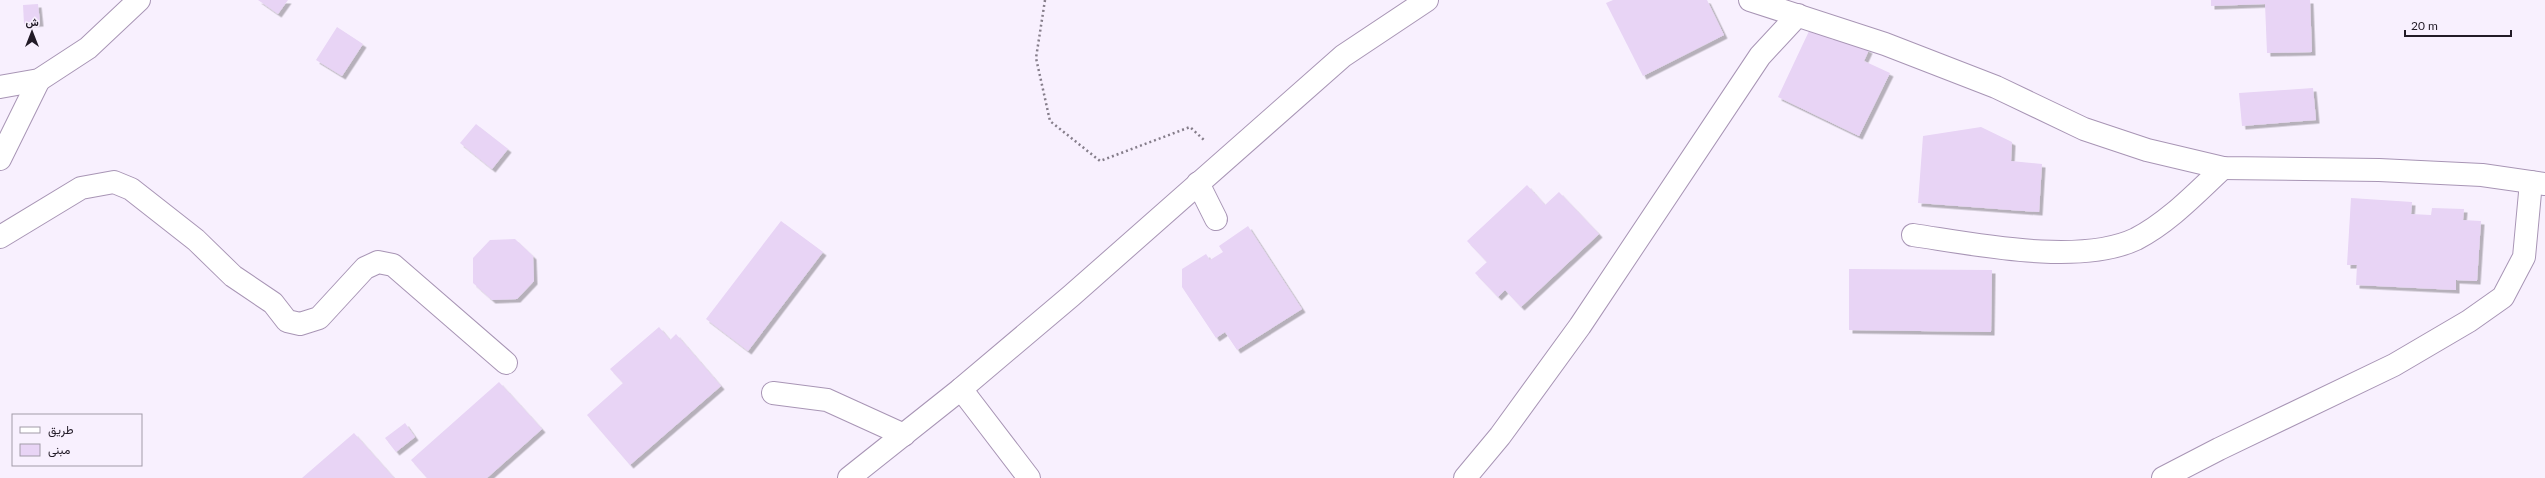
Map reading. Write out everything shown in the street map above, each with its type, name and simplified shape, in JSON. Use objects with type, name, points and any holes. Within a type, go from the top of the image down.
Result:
[{"type":"street","points":[[0,87],[39,80],[88,48],[139,0]]},
{"type":"street","points":[[849,478],[961,389],[1343,56],[1427,0]]},
{"type":"street","points":[[1750,0],[1885,44],[1996,88],[2084,129],[2147,150],[2223,168],[2379,170],[2482,175],[2538,183],[2524,257],[2503,297],[2469,321],[2394,365],[2219,449],[2163,478]]},
{"type":"street","points":[[1465,478],[1500,436],[1580,326],[1760,56],[1798,15]]},
{"type":"street","points":[[0,159],[39,80]]},
{"type":"street","points":[[1913,235],[2015,250],[2097,252],[2141,235],[2176,212],[2223,168]]},
{"type":"street","points":[[0,237],[81,188],[114,182],[131,189],[196,240],[233,276],[273,303],[287,321],[300,324],[319,318],[365,268],[378,262],[393,264],[506,363]]},
{"type":"street","points":[[1198,183],[1216,219]]},
{"type":"street","points":[[961,389],[1000,462]]},
{"type":"street","points":[[961,389],[1029,478]]},
{"type":"street","points":[[773,393],[827,400],[904,435]]},
{"type":"path","points":[[1045,0],[1036,58],[1050,121],[1100,161],[1190,127],[1225,160]]},
{"type":"building","points":[[258,0],[288,0],[278,14]]},
{"type":"building","points":[[1613,0],[1707,0],[1724,35],[1643,76],[1606,3]]},
{"type":"building","points":[[2211,0],[2310,0],[2312,52],[2267,53],[2265,4],[2211,6]]},
{"type":"building","points":[[38,4],[40,23],[24,24],[23,5]]},
{"type":"building","points":[[337,27],[363,44],[342,76],[316,60]]},
{"type":"building","points":[[1810,29],[1833,40],[1836,34],[1869,50],[1864,61],[1890,73],[1859,136],[1778,97]]},
{"type":"building","points":[[2313,88],[2316,120],[2242,126],[2239,93]]},
{"type":"building","points":[[476,124],[508,149],[492,169],[460,143]]},
{"type":"building","points":[[1981,127],[2012,142],[2011,161],[2042,164],[2039,212],[1918,203],[1923,136]]},
{"type":"building","points":[[1527,185],[1545,205],[1559,192],[1599,234],[1521,307],[1505,290],[1498,297],[1475,273],[1487,262],[1467,241]]},
{"type":"building","points":[[2351,198],[2412,202],[2411,214],[2431,215],[2432,208],[2464,209],[2463,220],[2481,221],[2477,281],[2456,280],[2456,290],[2356,285],[2357,265],[2347,265]]},
{"type":"building","points":[[781,221],[823,252],[748,351],[706,319]]},
{"type":"building","points":[[1248,226],[1302,309],[1237,350],[1225,332],[1216,338],[1182,287],[1182,269],[1206,254],[1210,260],[1223,252],[1219,246]]},
{"type":"building","points":[[515,239],[533,256],[534,281],[517,299],[492,300],[473,283],[473,258],[490,240]]},
{"type":"building","points":[[1849,269],[1992,270],[1991,332],[1849,330]]},
{"type":"building","points":[[659,327],[670,340],[676,334],[721,386],[630,465],[587,415],[623,383],[610,369]]},
{"type":"building","points":[[499,382],[542,429],[487,478],[427,478],[411,460]]},
{"type":"building","points":[[405,423],[415,437],[396,452],[385,438]]},
{"type":"building","points":[[354,433],[394,478],[302,478]]}]
